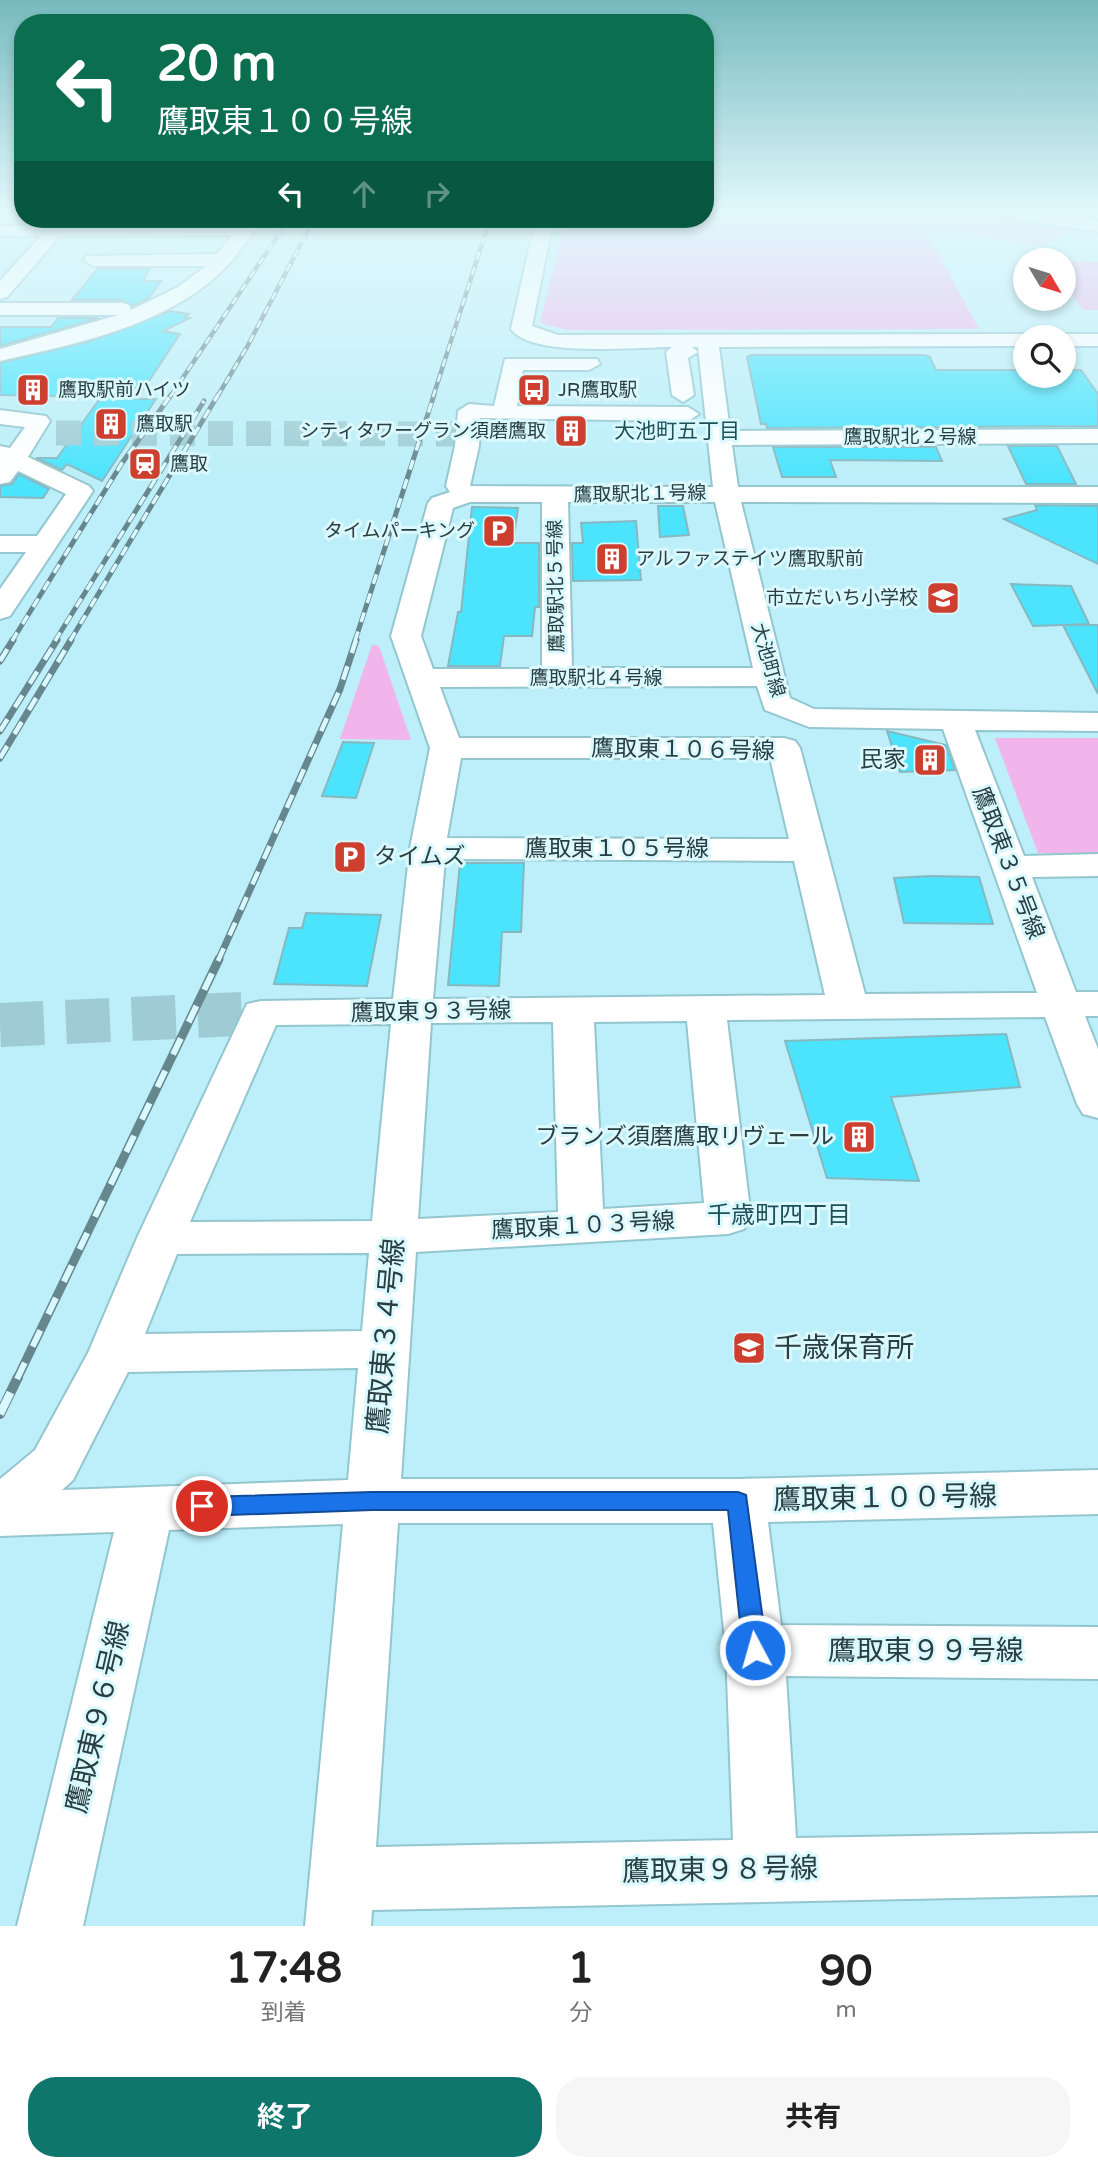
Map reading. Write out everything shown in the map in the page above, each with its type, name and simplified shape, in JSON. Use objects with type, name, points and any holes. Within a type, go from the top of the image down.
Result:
[{"type":"street","points":[[57,309],[64,300]]},
{"type":"street","points":[[0,355],[51,344],[164,300]]},
{"type":"street","points":[[527,300],[521,329],[558,341],[691,352],[1013,340]]},
{"type":"street","points":[[0,309],[145,309]]},
{"type":"street","points":[[1076,342],[1095,344]]},
{"type":"street","points":[[651,364],[691,352]]},
{"type":"street","points":[[458,486],[462,434],[469,411],[504,413],[687,409],[691,352]]},
{"type":"street","name":"大池町線","points":[[691,352],[722,438],[726,493],[776,703],[809,718],[1098,723]]},
{"type":"street","points":[[504,413],[513,364],[610,364]]},
{"type":"street","points":[[0,417],[38,421],[35,430],[3,468],[80,491],[46,544],[5,595]]},
{"type":"street","name":"鷹取駅北２号線","points":[[722,438],[1098,436]]},
{"type":"street","name":"鷹取駅北１号線","points":[[446,748],[406,636],[441,503],[468,494],[1098,495]]},
{"type":"street","name":"鷹取駅北５号線","points":[[555,495],[557,678]]},
{"type":"street","points":[[0,544],[46,544]]},
{"type":"street","name":"鷹取駅北４号線","points":[[422,678],[770,677]]},
{"type":"street","name":"鷹取東３５号線","points":[[956,722],[1008,867],[1080,1004]]},
{"type":"street","name":"鷹取東３４号線","points":[[340,1902],[396,1237],[412,1012],[428,848],[446,748]]},
{"type":"street","name":"鷹取東１０６号線","points":[[446,748],[784,748],[807,850],[848,1007]]},
{"type":"street","name":"鷹取東１０５号線","points":[[428,848],[807,850]]},
{"type":"street","points":[[1008,867],[1098,866]]},
{"type":"street","points":[[1080,1004],[1098,1104]]},
{"type":"street","name":"鷹取東９３号線","points":[[0,1512],[54,1465],[113,1353],[160,1238],[261,1013],[1080,1004]]},
{"type":"street","name":"鷹取東１０３号線","points":[[160,1238],[396,1237],[728,1218],[706,1008]]},
{"type":"street","points":[[573,1010],[581,1226]]},
{"type":"street","points":[[113,1353],[385,1349]]},
{"type":"street","name":"鷹取東１００号線","points":[[0,1512],[372,1501],[738,1501],[1098,1492]]},
{"type":"street","points":[[738,1501],[755,1650],[766,1869]]},
{"type":"street","name":"鷹取東９６号線","points":[[50,1926],[147,1508]]},
{"type":"street","name":"鷹取東９９号線","points":[[755,1650],[1098,1653]]},
{"type":"street","name":"鷹取東９８号線","points":[[340,1902],[766,1869],[1098,1864]]},
{"type":"shaded area","points":[[546,300],[963,300],[979,329],[567,330],[540,323]]},
{"type":"shaded area","points":[[1076,300],[1098,300],[1098,310],[1083,310]]},
{"type":"shaded area","points":[[372,645],[379,646],[411,740],[340,739]]},
{"type":"shaded area","points":[[995,738],[1098,738],[1098,853],[1038,853]]},
{"type":"building","points":[[72,300],[145,300],[132,306],[122,300]]},
{"type":"building","points":[[170,311],[189,314],[184,317],[190,318],[163,331],[180,334],[137,399],[156,399],[102,481],[67,464],[62,470],[36,458],[57,458],[101,397],[0,395],[0,363],[88,342]]},
{"type":"building","points":[[58,318],[99,318],[0,346],[0,327],[51,327]]},
{"type":"building","points":[[925,355],[930,357],[936,370],[1013,370],[1013,388],[1076,388],[1076,370],[1081,370],[1098,394],[1098,426],[767,428],[766,424],[761,424],[747,357]]},
{"type":"building","points":[[1008,446],[1057,446],[1076,484],[1026,484]]},
{"type":"building","points":[[773,447],[936,447],[942,461],[830,460],[836,477],[782,477]]},
{"type":"building","points":[[19,474],[49,489],[43,498],[0,497],[0,486],[12,484]]},
{"type":"building","points":[[1035,505],[1098,506],[1098,564],[1004,519],[1037,510]]},
{"type":"building","points":[[658,506],[683,506],[689,535],[660,537]]},
{"type":"building","points":[[472,507],[518,508],[513,543],[539,543],[539,607],[535,607],[532,636],[504,636],[500,666],[448,666],[458,612],[461,612]]},
{"type":"building","name":"アルファステイツ鷹取駅前","points":[[636,521],[641,580],[573,581],[572,543],[583,543],[581,523]]},
{"type":"building","points":[[1011,584],[1071,586],[1089,624],[1033,626]]},
{"type":"building","points":[[1063,625],[1098,625],[1098,694]]},
{"type":"building","name":"民家","points":[[887,731],[946,745],[955,770],[900,772]]},
{"type":"building","points":[[343,742],[374,743],[356,798],[322,796]]},
{"type":"building","points":[[460,863],[524,863],[521,932],[502,932],[499,986],[448,985]]},
{"type":"building","points":[[979,877],[993,924],[904,923],[894,878]]},
{"type":"building","points":[[306,913],[381,915],[367,986],[274,984],[289,928],[302,928]]},
{"type":"building","name":"ブランズ須磨鷹取リヴェール","points":[[1006,1034],[1020,1087],[891,1097],[919,1181],[827,1178],[785,1041]]},
{"type":"tunnel","points":[[56,433],[457,434]]},
{"type":"tunnel","points":[[0,1025],[261,1013]]},
{"type":"railway","points":[[170,397],[235,300]]},
{"type":"railway","points":[[217,397],[272,300]]},
{"type":"railway","points":[[433,397],[464,300]]},
{"type":"railway","points":[[12,641],[122,463],[171,395]]},
{"type":"railway","points":[[70,641],[218,395]]},
{"type":"railway","points":[[355,641],[434,395]]},
{"type":"railway","points":[[55,641],[204,401]]},
{"type":"railway","points":[[0,661],[13,640]]},
{"type":"railway","points":[[0,731],[57,640]]},
{"type":"railway","points":[[0,758],[71,640]]},
{"type":"railway","points":[[218,961],[340,689],[356,640]]},
{"type":"railway","points":[[17,1379],[219,959]]},
{"type":"railway","points":[[0,1414],[18,1377]]},
{"type":"place","name":"鷹取駅前ハイツ","points":[[33,390]]},
{"type":"place","name":"JR鷹取駅","points":[[534,390]]},
{"type":"place","name":"鷹取駅","points":[[111,424]]},
{"type":"place","name":"シティタワーグラン須磨鷹取","points":[[571,431]]},
{"type":"place","name":"鷹取","points":[[145,464]]},
{"type":"place","name":"タイムパーキング","points":[[499,531]]},
{"type":"place","name":"アルファステイツ鷹取駅前","points":[[612,559]]},
{"type":"place","name":"市立だいち小学校","points":[[943,598]]},
{"type":"place","name":"民家","points":[[930,760]]},
{"type":"place","name":"タイムズ","points":[[350,857]]},
{"type":"place","name":"ブランズ須磨鷹取リヴェール","points":[[859,1137]]},
{"type":"place","name":"千歳保育所","points":[[749,1348]]},
{"type":"district","name":"大池町五丁目","points":[[677,431]]},
{"type":"district","name":"千歳町四丁目","points":[[779,1215]]},
{"type":"route","points":[[202,1506],[372,1501],[738,1501],[755,1650]]}]
